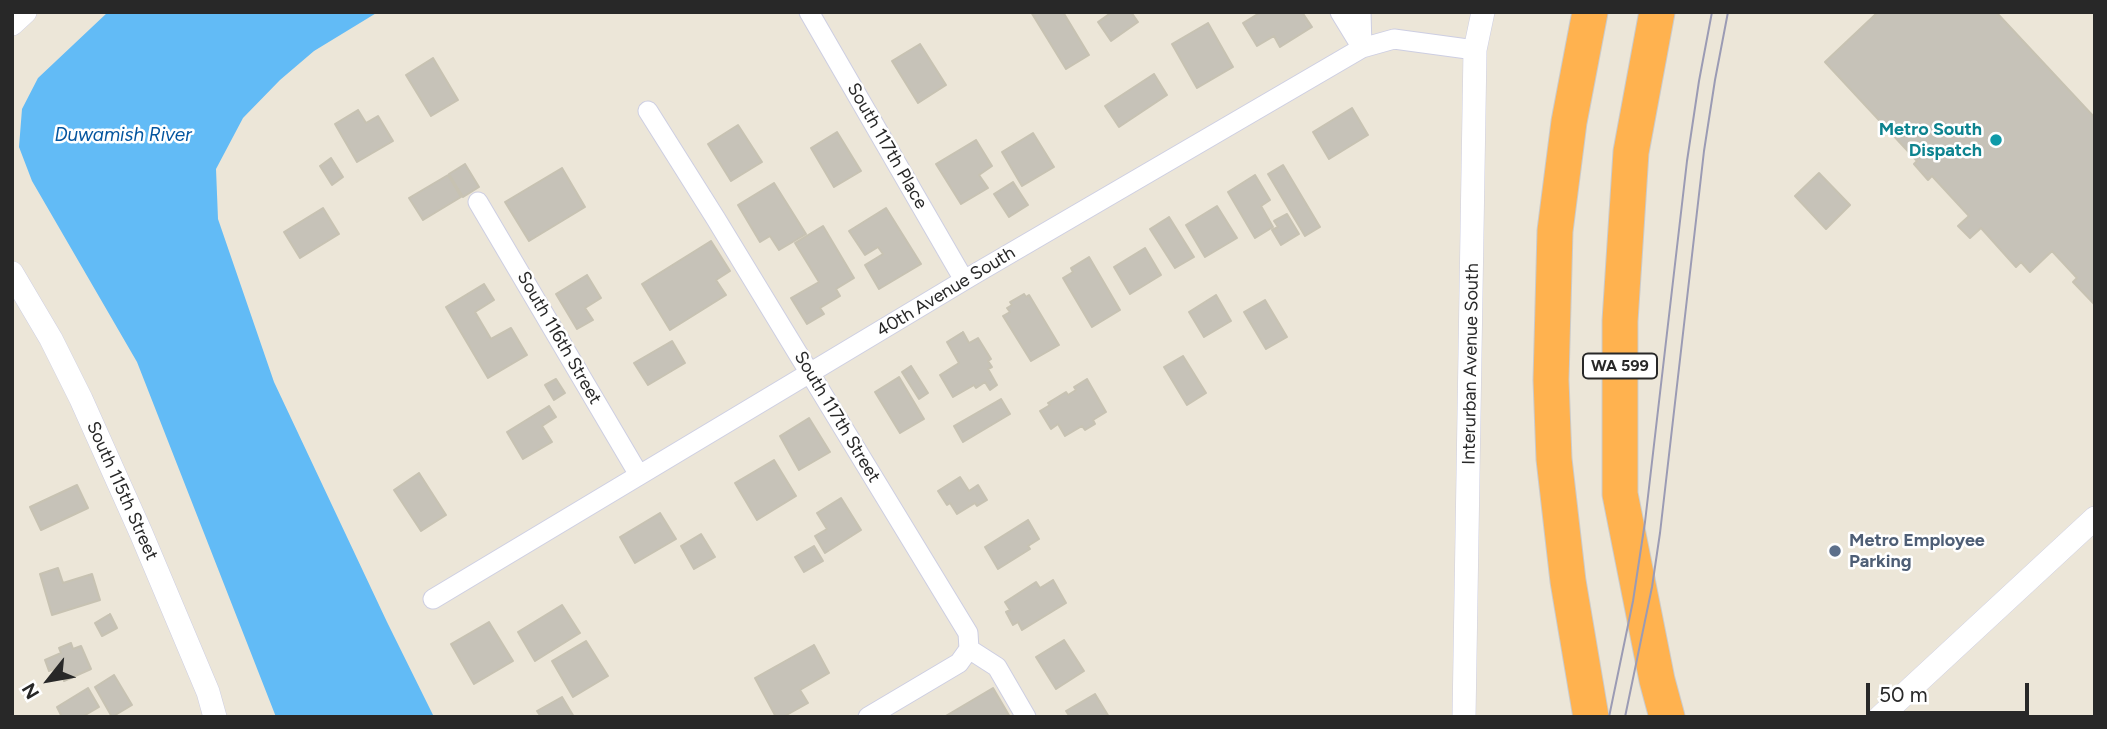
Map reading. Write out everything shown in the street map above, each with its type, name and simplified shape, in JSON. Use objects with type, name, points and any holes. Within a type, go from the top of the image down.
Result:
[{"type":"highway","points":[[1590,12],[1569,122],[1555,231],[1550,380],[1554,459],[1568,581],[1591,717]]},
{"type":"highway","name":"WA 599","points":[[1657,12],[1630,165],[1620,321],[1620,494],[1657,680],[1667,717]]},
{"type":"street","name":"South 117th Place","points":[[809,12],[964,280]]},
{"type":"street","points":[[1340,12],[1362,48]]},
{"type":"street","points":[[1361,12],[1362,48]]},
{"type":"street","name":"Interurban Avenue South","points":[[1464,717],[1475,50],[1483,12]]},
{"type":"street","name":"40th Avenue South","points":[[433,599],[964,280],[1362,48],[1394,39],[1475,50]]},
{"type":"street","name":"South 117th Street","points":[[648,111],[968,633],[969,649]]},
{"type":"street","name":"South 116th Street","points":[[478,202],[639,475]]},
{"type":"street","name":"South 115th Street","points":[[12,273],[51,339],[81,399],[141,533],[208,692],[215,717]]},
{"type":"street","points":[[1880,717],[2095,518]]},
{"type":"street","points":[[868,717],[959,663],[969,649],[997,667],[1026,717]]},
{"type":"water","name":"Duwamish River","points":[[108,12],[378,12],[314,51],[280,80],[243,118],[216,169],[218,219],[274,382],[434,717],[276,717],[137,362],[32,181],[19,147],[22,109],[38,78]]},
{"type":"building","points":[[1031,12],[1063,12],[1089,55],[1066,69]]},
{"type":"building","points":[[1112,12],[1131,12],[1138,22],[1111,41],[1098,22]]},
{"type":"building","points":[[1261,12],[1302,12],[1312,27],[1280,47],[1274,36],[1257,46],[1243,23]]},
{"type":"building","name":"Metro South Dispatch","points":[[1878,12],[1996,12],[2095,118],[2095,305],[2073,282],[2077,278],[2052,251],[2030,272],[2021,262],[2016,267],[1981,228],[1970,238],[1958,226],[1969,216],[1932,176],[1928,180],[1914,164],[1917,161],[1825,62]]},
{"type":"building","points":[[1208,23],[1233,67],[1197,88],[1172,44]]},
{"type":"building","points":[[920,44],[946,85],[918,103],[892,61]]},
{"type":"building","points":[[433,58],[458,100],[431,116],[406,75]]},
{"type":"building","points":[[1154,74],[1167,95],[1119,127],[1105,106]]},
{"type":"building","points":[[1352,108],[1368,135],[1329,159],[1313,132]]},
{"type":"building","points":[[358,110],[366,123],[378,116],[393,141],[357,162],[335,124]]},
{"type":"building","points":[[738,125],[762,162],[731,181],[708,144]]},
{"type":"building","points":[[837,132],[861,171],[834,187],[811,148]]},
{"type":"building","points":[[1033,133],[1054,167],[1022,186],[1002,152]]},
{"type":"building","points":[[976,140],[992,166],[979,175],[988,188],[961,204],[936,164]]},
{"type":"building","points":[[331,158],[343,177],[332,185],[320,166]]},
{"type":"building","points":[[465,164],[479,187],[463,197],[449,174]]},
{"type":"building","points":[[1283,165],[1320,227],[1305,236],[1268,174]]},
{"type":"building","points":[[562,168],[585,207],[529,241],[505,202]]},
{"type":"building","points":[[1819,173],[1850,205],[1826,229],[1795,196]]},
{"type":"building","points":[[448,175],[461,197],[423,220],[409,198]]},
{"type":"building","points":[[1255,175],[1270,200],[1261,206],[1273,227],[1255,238],[1228,192]]},
{"type":"building","points":[[1013,182],[1028,205],[1009,217],[994,194]]},
{"type":"building","points":[[774,183],[806,234],[779,250],[770,236],[760,242],[738,205]]},
{"type":"building","points":[[1217,206],[1237,238],[1205,257],[1186,225]]},
{"type":"building","points":[[323,208],[339,234],[300,258],[284,232]]},
{"type":"building","points":[[886,208],[921,264],[879,289],[865,265],[883,254],[878,247],[865,255],[849,231]]},
{"type":"building","points":[[1287,214],[1299,234],[1281,245],[1272,230],[1278,227],[1274,221]]},
{"type":"building","points":[[1169,217],[1194,257],[1175,268],[1150,229]]},
{"type":"building","points":[[823,226],[854,278],[836,289],[840,296],[820,308],[824,314],[807,324],[791,298],[819,282],[795,243]]},
{"type":"building","points":[[711,241],[730,271],[716,280],[726,295],[670,330],[642,284]]},
{"type":"building","points":[[1145,248],[1161,275],[1130,294],[1114,267]]},
{"type":"building","points":[[1089,257],[1120,310],[1092,327],[1063,278],[1073,272],[1071,268]]},
{"type":"building","points":[[587,275],[601,298],[585,308],[593,320],[577,329],[556,294]]},
{"type":"building","points":[[484,284],[494,300],[475,312],[491,339],[511,328],[527,355],[488,378],[446,307]]},
{"type":"building","points":[[1024,294],[1026,297],[1029,295],[1059,345],[1031,361],[1003,316],[1010,312],[1007,308],[1012,305],[1010,302]]},
{"type":"building","points":[[1216,295],[1231,321],[1204,337],[1189,312]]},
{"type":"building","points":[[1265,300],[1287,337],[1266,349],[1244,312]]},
{"type":"building","points":[[963,332],[969,343],[978,338],[991,359],[988,361],[992,367],[988,369],[997,385],[990,390],[985,382],[976,388],[974,385],[953,397],[940,375],[959,363],[947,342]]},
{"type":"building","points":[[672,341],[685,363],[648,385],[634,363]]},
{"type":"building","points":[[1183,356],[1206,393],[1187,405],[1164,367]]},
{"type":"building","points":[[911,366],[928,393],[919,399],[902,372]]},
{"type":"building","points":[[899,377],[924,419],[900,433],[875,392]]},
{"type":"building","points":[[556,379],[565,393],[554,400],[545,385]]},
{"type":"building","points":[[1087,379],[1106,412],[1093,420],[1095,424],[1085,430],[1082,426],[1065,436],[1058,424],[1051,429],[1040,411],[1066,392],[1068,395],[1076,390],[1074,387]]},
{"type":"building","points":[[1001,399],[1010,414],[963,442],[954,426]]},
{"type":"building","points":[[549,406],[556,417],[542,426],[552,442],[523,459],[507,432]]},
{"type":"building","points":[[809,418],[830,452],[799,470],[780,436]]},
{"type":"building","points":[[774,460],[796,496],[757,520],[735,483]]},
{"type":"building","points":[[419,473],[446,515],[421,531],[394,490]]},
{"type":"building","points":[[960,477],[969,491],[978,485],[987,500],[977,506],[975,503],[957,514],[938,491]]},
{"type":"building","points":[[77,485],[88,508],[41,530],[30,507]]},
{"type":"building","points":[[841,498],[861,530],[825,553],[815,536],[827,529],[817,513]]},
{"type":"building","points":[[660,513],[676,539],[635,563],[620,537]]},
{"type":"building","points":[[1028,520],[1039,539],[1028,546],[1030,549],[998,569],[985,547]]},
{"type":"building","points":[[701,534],[715,557],[694,569],[681,546]]},
{"type":"building","points":[[814,546],[823,561],[804,572],[795,557]]},
{"type":"building","points":[[58,568],[63,583],[92,574],[100,600],[52,615],[40,574]]},
{"type":"building","points":[[1053,580],[1066,603],[1022,630],[1018,622],[1013,625],[1006,612],[1010,610],[1005,602],[1036,582],[1040,588]]},
{"type":"building","points":[[562,605],[580,633],[535,661],[518,632]]},
{"type":"building","points":[[110,614],[117,628],[102,636],[95,623]]},
{"type":"building","points":[[489,622],[513,661],[474,684],[451,644]]},
{"type":"building","points":[[1064,640],[1084,671],[1056,689],[1036,657]]},
{"type":"building","points":[[586,641],[608,676],[573,697],[552,661]]},
{"type":"building","points":[[71,643],[73,649],[81,646],[91,669],[64,681],[58,667],[49,671],[45,660],[61,653],[59,648]]},
{"type":"building","points":[[814,645],[829,673],[800,690],[808,703],[783,717],[776,717],[755,678]]},
{"type":"building","points":[[114,675],[132,705],[112,717],[95,687]]},
{"type":"building","points":[[88,688],[99,707],[82,717],[62,717],[57,707]]},
{"type":"building","points":[[993,688],[1010,717],[944,717]]},
{"type":"building","points":[[1095,694],[1109,717],[1070,717],[1066,711]]},
{"type":"building","points":[[562,697],[574,717],[541,717],[537,711]]},
{"type":"tram line","points":[[1609,717],[1633,601],[1645,522],[1687,161],[1712,12]]},
{"type":"tram line","points":[[1625,717],[1652,587],[1660,533],[1704,151],[1728,12]]},
{"type":"place","name":"Metro South Dispatch","points":[[1996,140]]},
{"type":"place","name":"Metro Employee Parking","points":[[1835,551]]}]
